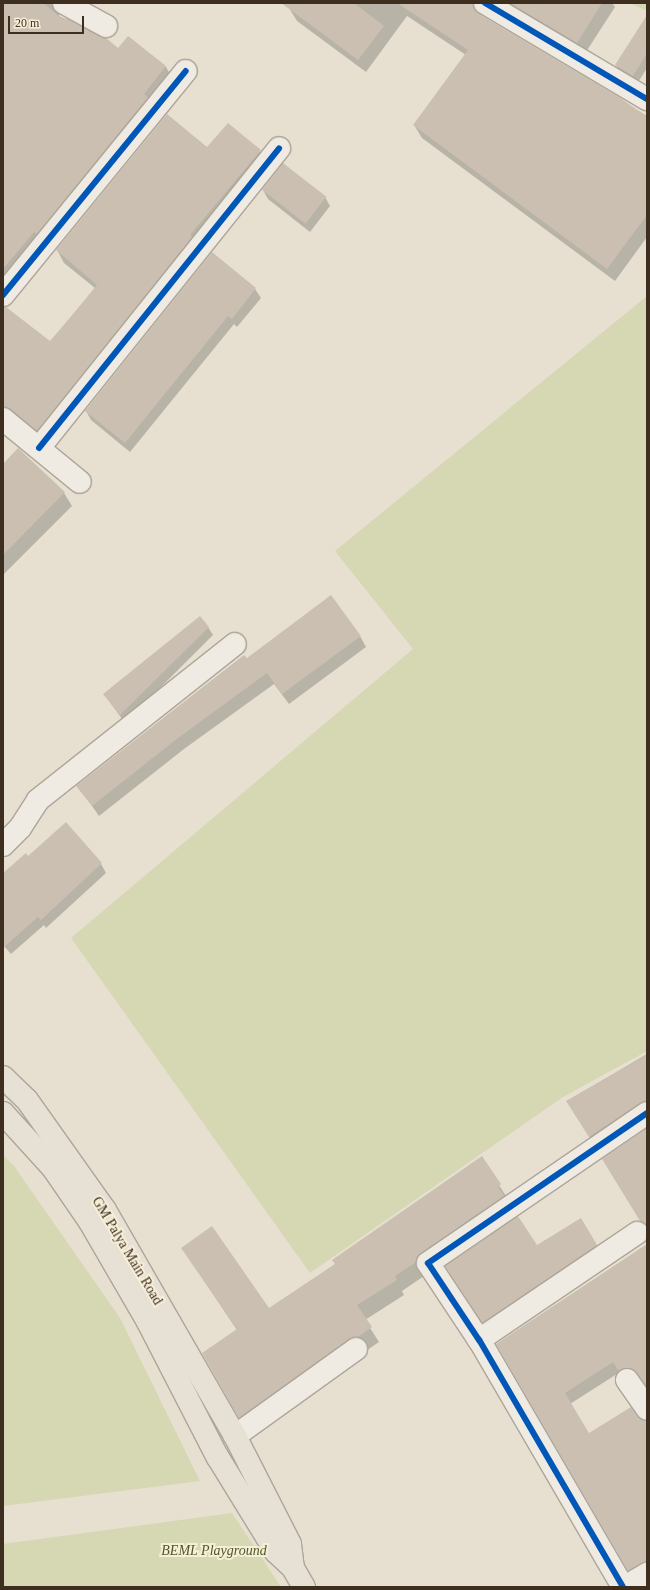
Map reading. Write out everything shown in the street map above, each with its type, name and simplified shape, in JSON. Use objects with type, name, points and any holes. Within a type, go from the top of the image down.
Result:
[{"type":"main road","name":"GM Palya Main Road","points":[[3,1077],[27,1100],[105,1210],[235,1436],[290,1544],[293,1568]]},
{"type":"main road","points":[[3,1113],[53,1168],[90,1222],[148,1322],[217,1456],[276,1552],[293,1568],[304,1587]]},
{"type":"street","points":[[64,3],[106,26]]},
{"type":"street","points":[[485,3],[647,98]]},
{"type":"street","points":[[3,295],[186,71]]},
{"type":"street","points":[[39,448],[279,148]]},
{"type":"street","points":[[3,419],[80,482]]},
{"type":"street","points":[[3,845],[20,828],[38,800],[235,644]]},
{"type":"street","points":[[647,1113],[428,1264],[479,1340],[624,1587],[647,1574]]},
{"type":"street","points":[[479,1340],[637,1233]]},
{"type":"street","points":[[235,1436],[356,1349]]},
{"type":"street","points":[[627,1380],[647,1409]]},
{"type":"green space","points":[[630,3],[647,3],[647,11]]},
{"type":"green space","points":[[647,296],[647,1051],[563,1097],[310,1273],[71,938],[413,649],[335,551]]},
{"type":"green space","points":[[3,1155],[14,1166],[120,1318],[200,1481],[3,1506]]},
{"type":"green space","name":"BEML Playground","points":[[232,1513],[281,1587],[3,1587],[3,1544]]},
{"type":"building","points":[[3,3],[43,3],[64,20],[66,18],[106,38],[118,48],[128,36],[166,66],[144,94],[148,97],[37,234],[34,232],[3,269]]},
{"type":"building","points":[[281,3],[354,3],[384,26],[358,60]]},
{"type":"building","points":[[397,3],[473,3],[479,14],[619,97],[647,117],[647,215],[607,269],[413,125],[468,50]]},
{"type":"building","points":[[510,3],[602,3],[577,43]]},
{"type":"building","points":[[647,15],[647,53],[633,76],[615,65]]},
{"type":"building","points":[[167,114],[207,147],[228,123],[261,150],[190,235],[192,237],[37,431],[11,409],[3,407],[3,307],[6,307],[50,341],[75,312],[97,285],[56,250]]},
{"type":"building","points":[[283,163],[326,197],[305,224],[262,190]]},
{"type":"building","points":[[212,252],[256,288],[232,319],[228,316],[125,443],[85,411]]},
{"type":"building","points":[[18,448],[65,492],[3,555],[3,464]]},
{"type":"building","points":[[331,595],[361,636],[282,694],[267,673],[178,738],[92,806],[76,786],[244,655],[247,658]]},
{"type":"building","points":[[200,616],[209,627],[120,715],[103,694]]},
{"type":"building","points":[[66,822],[102,863],[41,920],[38,917],[3,948],[3,873],[26,853],[28,856]]},
{"type":"building","points":[[647,1055],[647,1101],[640,1103],[589,1137],[566,1101]]},
{"type":"building","points":[[647,1128],[647,1226],[640,1221],[602,1159]]},
{"type":"building","points":[[482,1156],[501,1184],[498,1187],[504,1196],[421,1253],[416,1262],[395,1276],[397,1280],[357,1305],[372,1327],[358,1337],[349,1339],[239,1418],[202,1353],[237,1329],[181,1248],[212,1226],[269,1308],[335,1264],[332,1260]]},
{"type":"building","points":[[518,1216],[537,1245],[581,1218],[597,1245],[482,1323],[445,1266]]},
{"type":"building","points":[[647,1244],[647,1387],[633,1369],[626,1368],[619,1371],[613,1362],[565,1393],[589,1433],[631,1407],[637,1416],[647,1421],[647,1561],[628,1571],[496,1344]]},
{"type":"cycle path","points":[[485,3],[647,99]]},
{"type":"cycle path","points":[[3,295],[186,71]]},
{"type":"cycle path","points":[[39,448],[279,148]]},
{"type":"cycle path","points":[[623,1587],[479,1340],[428,1263],[647,1113]]}]
